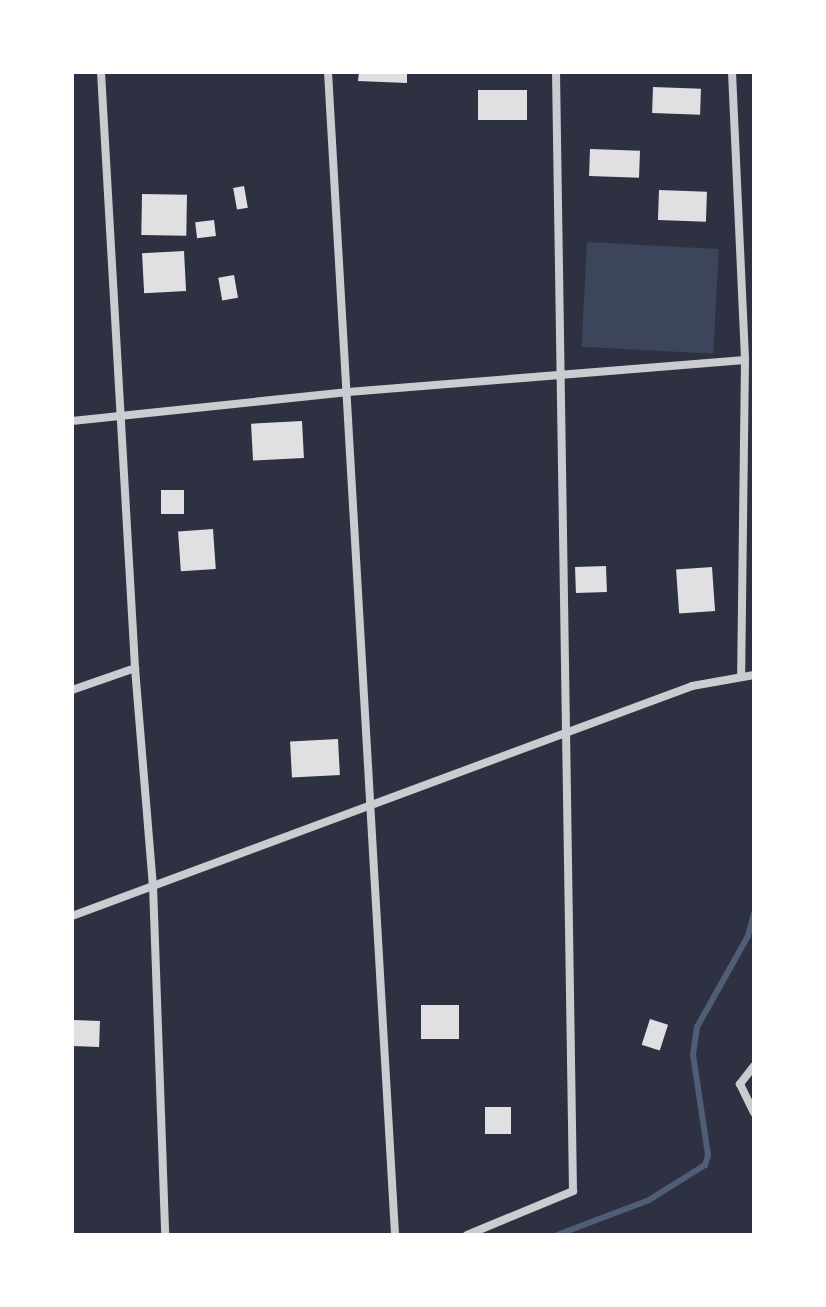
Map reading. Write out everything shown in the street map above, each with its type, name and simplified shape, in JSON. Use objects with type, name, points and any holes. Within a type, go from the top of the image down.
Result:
[{"type":"street","points":[[101,72],[135,668],[153,885],[165,1234]]},
{"type":"street","points":[[328,72],[395,1235]]},
{"type":"street","points":[[467,1235],[573,1191],[556,72]]},
{"type":"street","points":[[732,72],[745,360],[741,675]]},
{"type":"street","points":[[72,421],[348,392],[745,360]]},
{"type":"street","points":[[72,690],[135,668]]},
{"type":"street","points":[[72,916],[692,686],[754,675]]},
{"type":"street","points":[[754,1066],[740,1084],[754,1113]]},
{"type":"shaded area","points":[[587,242],[719,249],[713,354],[582,347]]},
{"type":"building","points":[[359,72],[407,72],[407,83],[358,81]]},
{"type":"building","points":[[653,87],[701,89],[700,115],[652,113]]},
{"type":"building","points":[[478,90],[527,90],[527,120],[478,120]]},
{"type":"building","points":[[590,149],[640,151],[639,178],[589,176]]},
{"type":"building","points":[[244,186],[248,208],[237,210],[233,188]]},
{"type":"building","points":[[659,190],[707,192],[706,222],[658,220]]},
{"type":"building","points":[[142,194],[187,195],[186,236],[141,235]]},
{"type":"building","points":[[214,220],[216,236],[197,238],[195,222]]},
{"type":"building","points":[[184,251],[186,291],[144,293],[142,253]]},
{"type":"building","points":[[234,275],[238,298],[222,300],[218,278]]},
{"type":"building","points":[[302,421],[304,458],[253,461],[251,424]]},
{"type":"building","points":[[161,490],[184,490],[184,514],[161,514]]},
{"type":"building","points":[[213,529],[216,569],[181,571],[178,531]]},
{"type":"building","points":[[606,566],[607,592],[576,593],[575,567]]},
{"type":"building","points":[[712,567],[715,611],[679,613],[676,570]]},
{"type":"building","points":[[338,739],[340,775],[292,777],[290,742]]},
{"type":"building","points":[[421,1005],[459,1005],[459,1039],[421,1039]]},
{"type":"building","points":[[650,1019],[668,1025],[660,1051],[642,1045]]},
{"type":"building","points":[[74,1020],[100,1021],[99,1047],[73,1046]]},
{"type":"building","points":[[485,1107],[511,1107],[511,1134],[485,1134]]},
{"type":"waterway","points":[[557,1235],[649,1200],[705,1165],[708,1155],[693,1055],[697,1027],[748,936],[754,914]]}]
